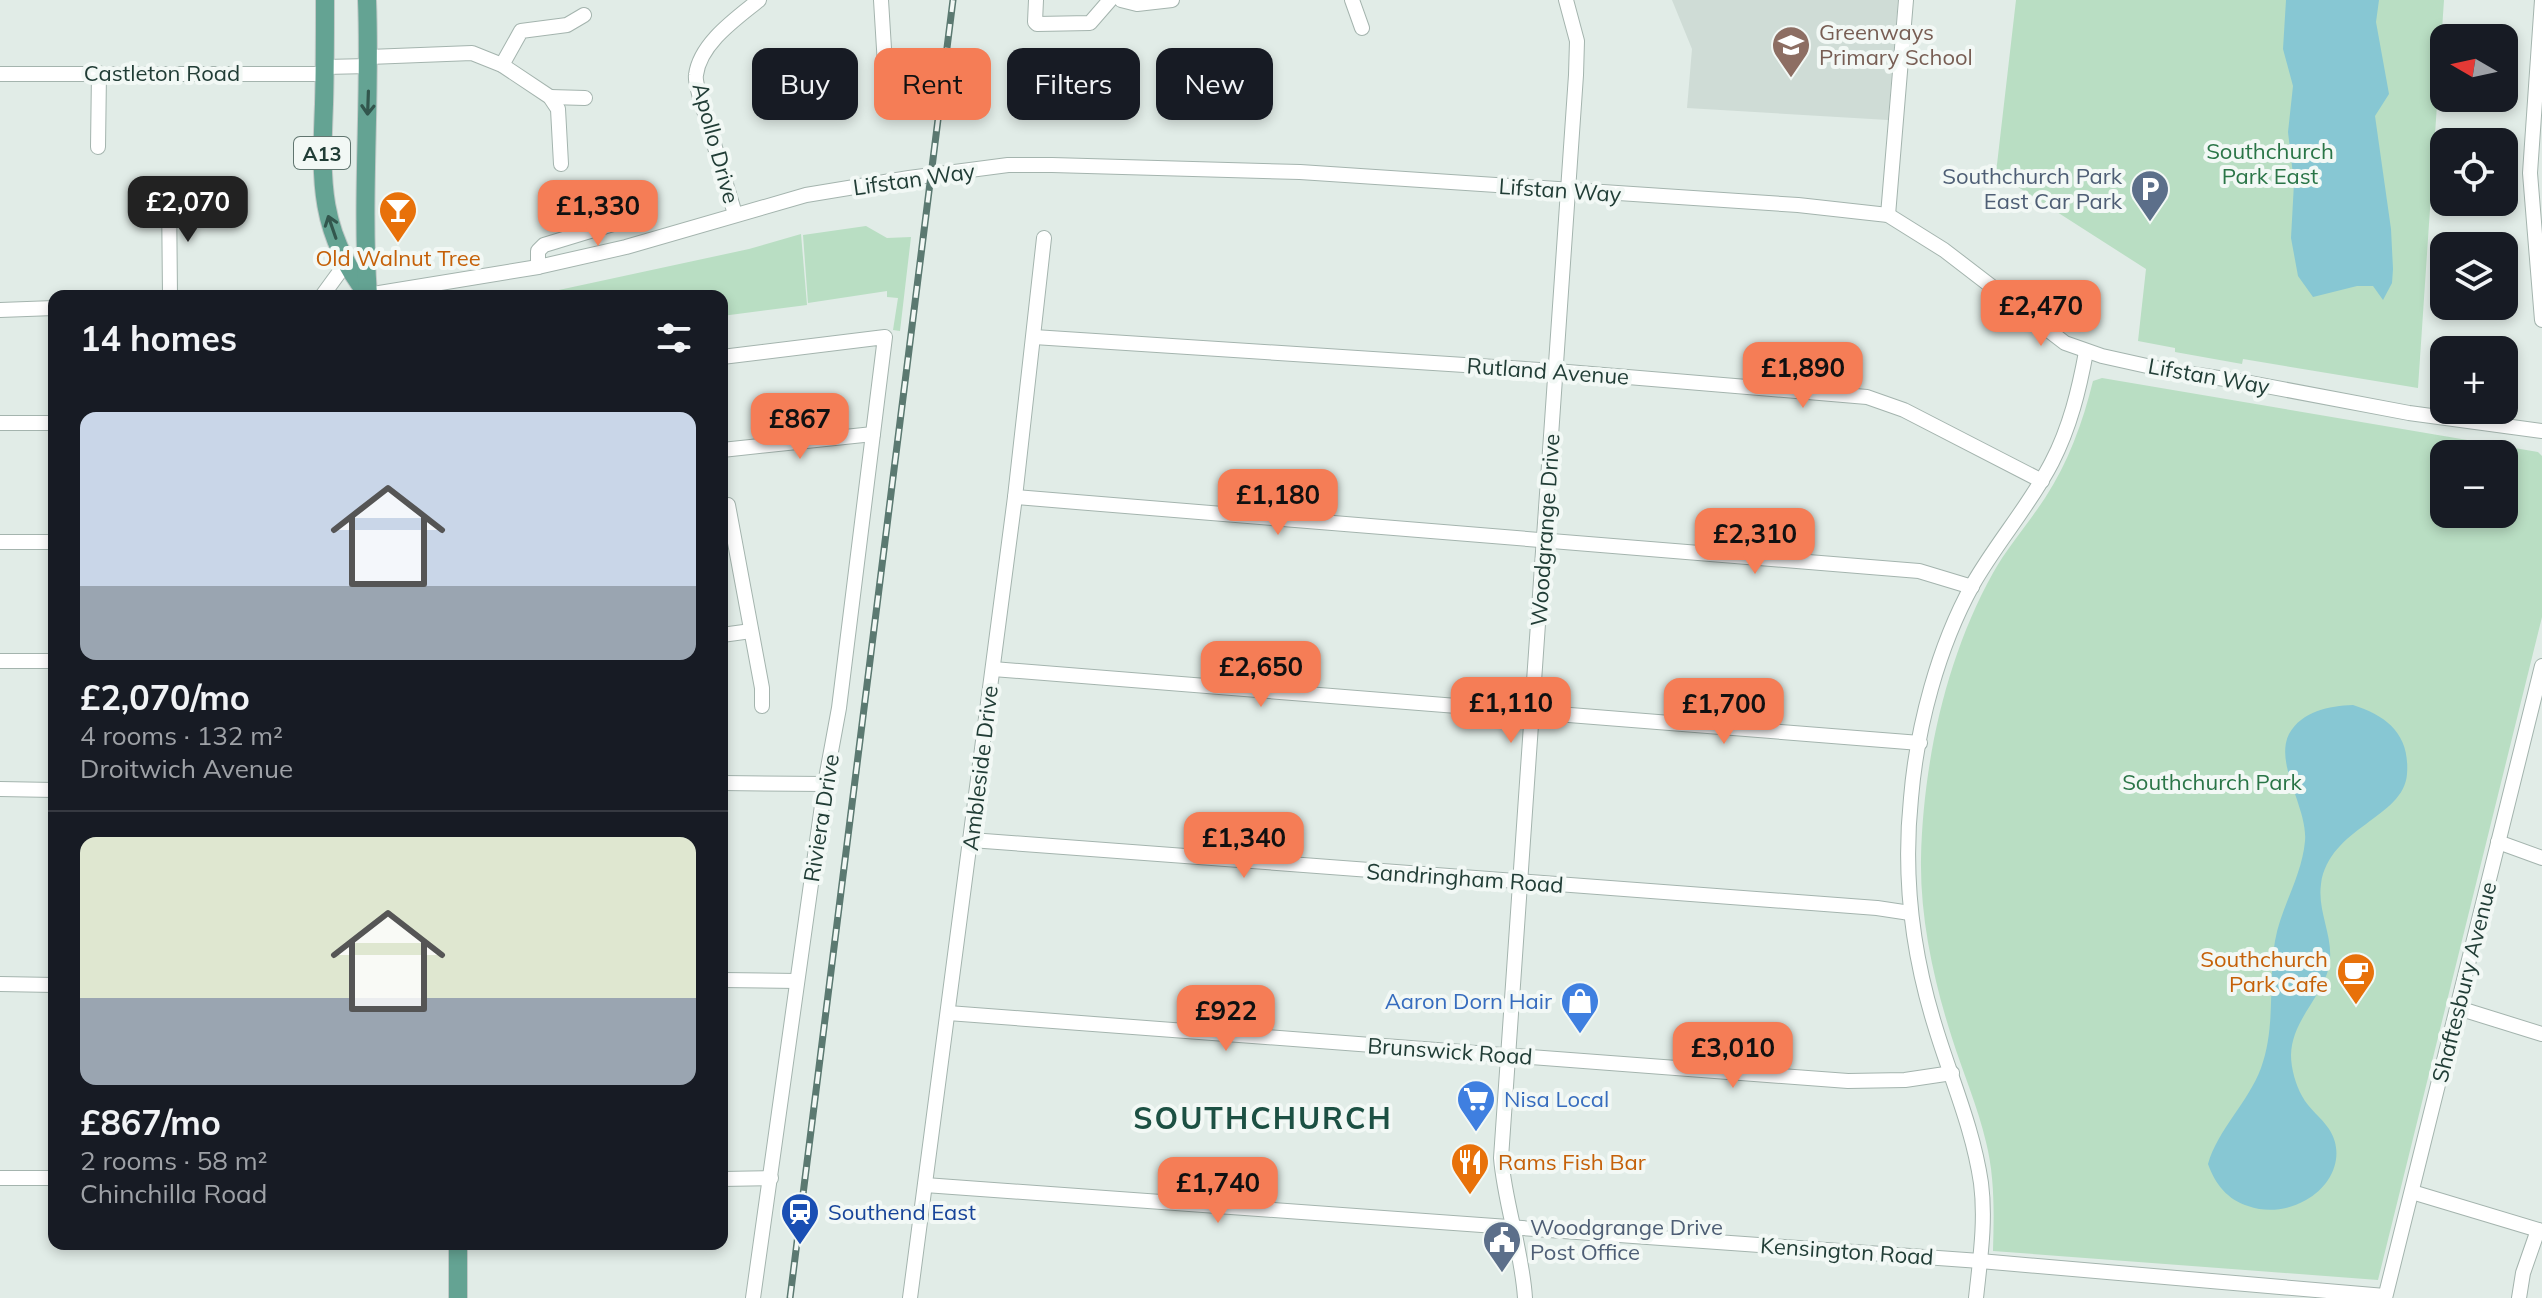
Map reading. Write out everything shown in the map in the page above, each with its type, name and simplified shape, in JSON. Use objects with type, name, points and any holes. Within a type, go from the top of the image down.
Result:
[{"type":"main road","name":"A13","points":[[325,0],[323,198],[343,256],[364,290]]},
{"type":"main road","name":"A13","points":[[367,0],[369,62],[365,214],[368,290]]},
{"type":"main road","points":[[458,1250],[458,1298]]},
{"type":"street","name":"Apollo Drive","points":[[735,214],[696,75],[705,52],[733,21],[759,0]]},
{"type":"street","points":[[881,0],[884,48]]},
{"type":"street","points":[[1036,0],[1037,24],[1082,24],[1096,19],[1110,0]]},
{"type":"street","points":[[1121,0],[1137,4],[1172,0]]},
{"type":"street","points":[[1352,0],[1362,28]]},
{"type":"street","name":"Woodgrange Drive","points":[[1525,1298],[1501,1158],[1577,41],[1566,0]]},
{"type":"street","points":[[1888,215],[1906,0]]},
{"type":"street","points":[[2542,0],[2530,173],[2542,320]]},
{"type":"street","points":[[502,65],[521,31],[567,25],[584,15]]},
{"type":"street","name":"Castleton Road","points":[[0,74],[325,70],[369,62],[472,53],[502,65],[550,97]]},
{"type":"street","points":[[98,147],[99,73]]},
{"type":"street","points":[[550,97],[585,98]]},
{"type":"street","points":[[550,97],[558,109],[561,164]]},
{"type":"street","name":"Lifstan Way","points":[[403,290],[538,267],[626,247],[806,195],[909,178],[1008,165],[1300,172],[1798,205],[1888,215],[1944,250],[2065,343],[2086,352],[2165,370],[2409,413],[2542,431]]},
{"type":"street","points":[[169,193],[170,290]]},
{"type":"street","points":[[538,267],[538,251],[544,245],[636,217]]},
{"type":"street","name":"Ambleside Drive","points":[[910,1298],[1015,497],[1044,238]]},
{"type":"street","points":[[326,290],[341,270],[343,256]]},
{"type":"street","points":[[0,310],[48,308]]},
{"type":"street","name":"Riviera Drive","points":[[728,356],[885,337],[839,708],[825,784],[753,1298]]},
{"type":"street","name":"Rutland Avenue","points":[[1034,337],[1556,371],[1867,397],[1904,410],[2042,481]]},
{"type":"street","points":[[1976,1298],[1981,1186],[1968,1120],[1930,1007],[1910,913],[1907,878],[1911,798],[1920,743],[1948,642],[1972,587],[2042,481],[2070,420],[2086,352]]},
{"type":"street","points":[[0,423],[48,423]]},
{"type":"street","points":[[728,449],[873,434]]},
{"type":"street","points":[[1015,497],[1919,571],[1972,587]]},
{"type":"street","points":[[728,505],[728,540],[751,631],[762,688],[762,706]]},
{"type":"street","points":[[0,542],[48,542]]},
{"type":"street","points":[[728,634],[751,631]]},
{"type":"street","points":[[0,661],[48,661]]},
{"type":"street","name":"Shaftesbury Avenue","points":[[2385,1297],[2540,685],[2542,666]]},
{"type":"street","points":[[993,669],[1920,743]]},
{"type":"street","points":[[728,783],[825,784]]},
{"type":"street","points":[[0,789],[48,790]]},
{"type":"street","name":"Sandringham Road","points":[[971,840],[1877,908],[1910,913]]},
{"type":"street","points":[[2498,842],[2542,858]]},
{"type":"street","points":[[728,980],[797,981]]},
{"type":"street","points":[[0,984],[48,985]]},
{"type":"street","points":[[2458,1008],[2542,1034]]},
{"type":"street","name":"Brunswick Road","points":[[948,1013],[1848,1081],[1905,1080],[1952,1073]]},
{"type":"street","points":[[0,1178],[48,1178]]},
{"type":"street","points":[[728,1179],[771,1178]]},
{"type":"street","name":"Kensington Road","points":[[925,1185],[1980,1261],[2385,1297]]},
{"type":"street","points":[[2412,1192],[2540,1230],[2523,1273],[2519,1298]]},
{"type":"shaded area","name":"Greenways Primary School","points":[[1672,0],[1898,0],[1888,120],[1687,108],[1692,49]]},
{"type":"green space","name":"Southchurch Park East","points":[[2016,0],[2444,0],[2442,24],[2430,24],[2430,112],[2436,112],[2435,128],[2430,128],[2430,209],[2418,388],[2243,359],[2242,364],[2175,352],[2175,348],[2138,341],[2146,269],[1996,173]]},
{"type":"green space","points":[[866,226],[887,238],[911,237],[900,331],[893,330],[898,298],[887,297],[887,291],[808,303],[803,235]]},
{"type":"green space","points":[[801,234],[807,305],[728,315],[728,290],[559,290],[749,249]]},
{"type":"green space","name":"Southchurch Park","points":[[2102,378],[2467,440],[2430,440],[2430,528],[2518,528],[2518,449],[2538,452],[2542,456],[2542,617],[2378,1280],[1993,1251],[1989,1156],[1979,1116],[1945,1017],[1926,927],[1921,859],[1926,786],[1950,675],[1976,605],[2005,554],[2061,471],[2093,381]]},
{"type":"water","points":[[2286,0],[2379,0],[2376,22],[2389,94],[2375,116],[2391,229],[2393,269],[2392,283],[2383,300],[2373,286],[2357,286],[2313,297],[2298,276],[2291,238],[2294,183],[2288,132],[2293,86],[2283,49]]},
{"type":"water","points":[[2353,705],[2376,715],[2394,729],[2405,748],[2407,774],[2403,789],[2393,802],[2337,849],[2327,865],[2321,884],[2321,905],[2330,946],[2329,967],[2296,1031],[2291,1060],[2302,1096],[2334,1139],[2336,1159],[2323,1187],[2306,1200],[2278,1209],[2255,1208],[2228,1195],[2214,1178],[2208,1164],[2219,1139],[2255,1081],[2269,1037],[2275,941],[2305,841],[2302,815],[2288,772],[2286,746],[2294,726],[2309,715]]},
{"type":"railway","points":[[790,1298],[953,0]]},
{"type":"place","name":"Greenways Primary School","points":[[1791,79]]},
{"type":"place","name":"Southchurch Park East Car Park","points":[[2150,223]]},
{"type":"place","name":"Old Walnut Tree","points":[[398,244]]},
{"type":"place","name":"Southchurch Park Cafe","points":[[2356,1006]]},
{"type":"place","name":"Aaron Dorn Hair","points":[[1580,1035]]},
{"type":"place","name":"Nisa Local","points":[[1476,1133]]},
{"type":"place","name":"Rams Fish Bar","points":[[1470,1196]]},
{"type":"place","name":"Southend East","points":[[800,1246]]},
{"type":"place","name":"Woodgrange Drive Post Office","points":[[1502,1274]]},
{"type":"district","name":"SOUTHCHURCH","points":[[1263,1118]]}]
